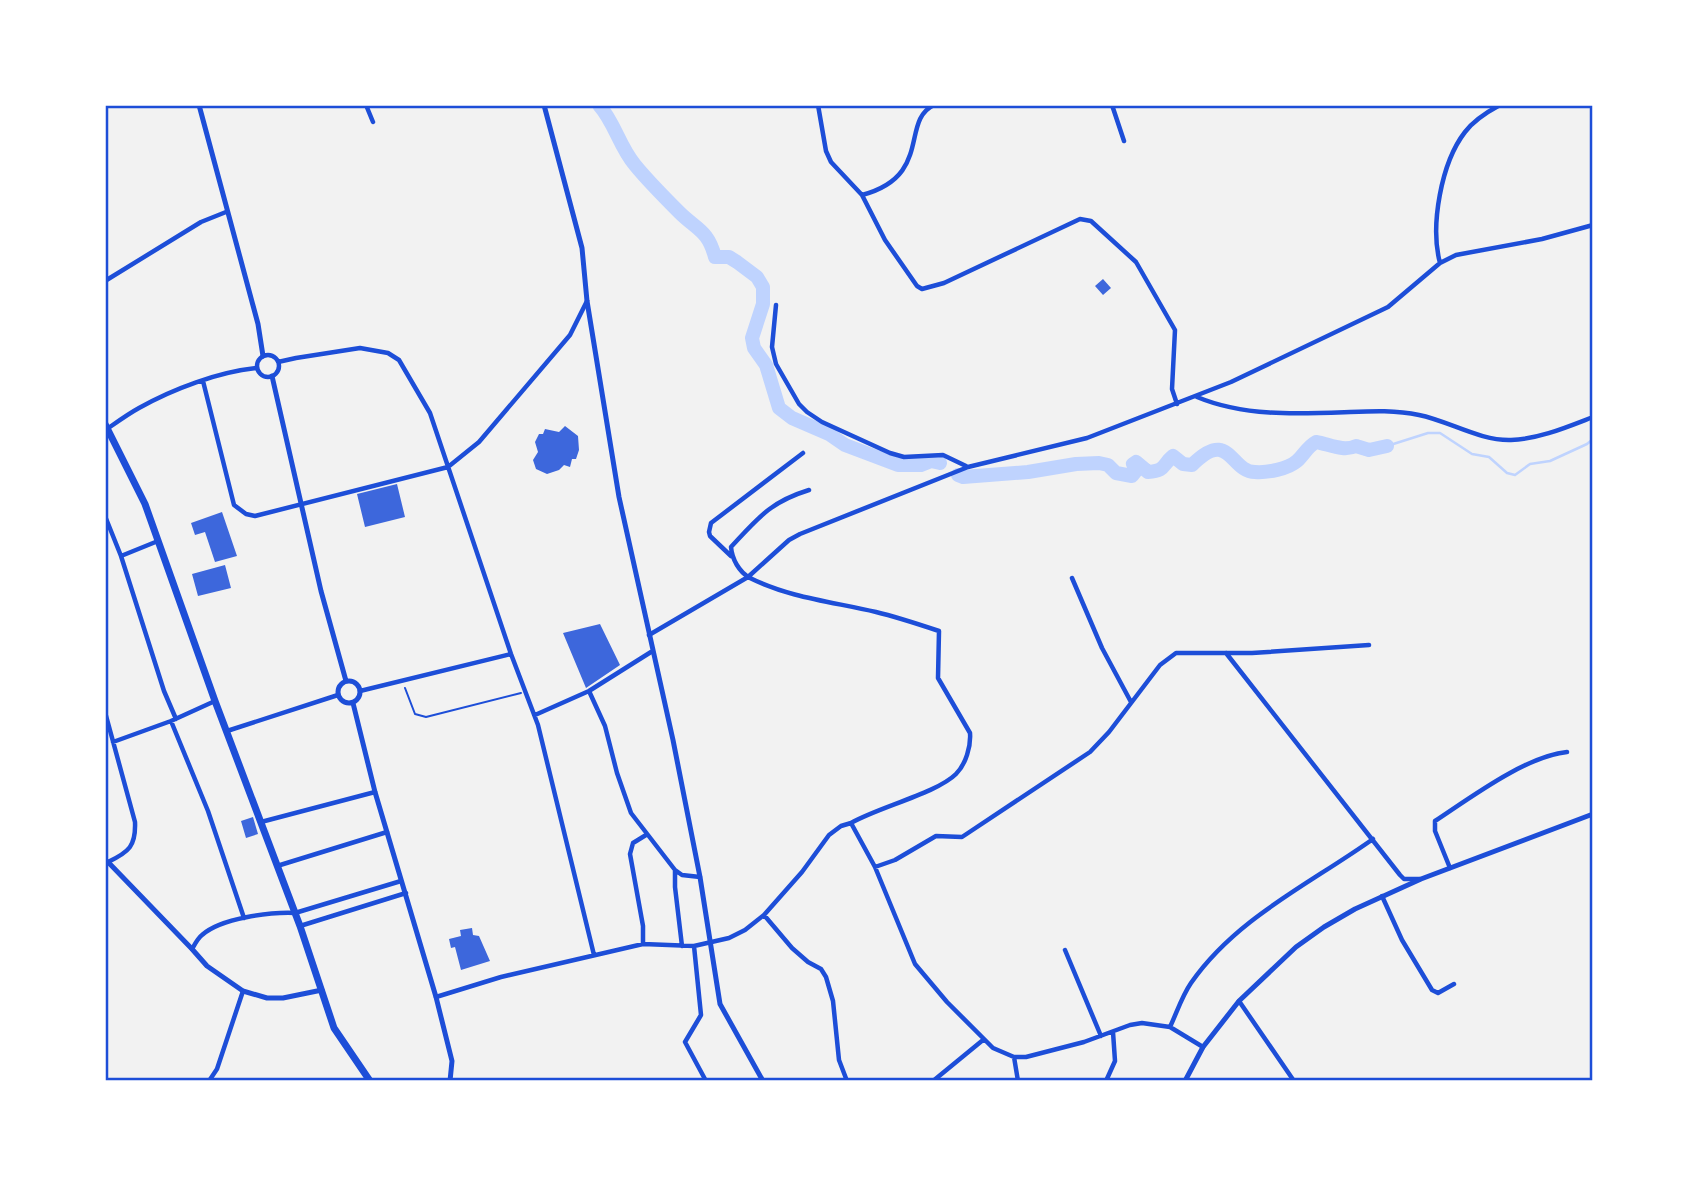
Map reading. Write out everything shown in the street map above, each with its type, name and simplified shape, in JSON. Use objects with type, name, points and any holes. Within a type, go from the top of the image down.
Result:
[{"type":"highway","points":[[106,427],[145,504],[215,701],[300,926],[334,1028],[370,1081]]},
{"type":"street","points":[[199,105],[258,324],[263,356]]},
{"type":"street","points":[[366,105],[373,122]]},
{"type":"street","points":[[544,105],[582,248],[587,301],[619,497],[701,877],[720,1004],[763,1081]]},
{"type":"street","points":[[818,105],[826,151],[831,162],[862,195],[885,240],[916,286],[922,289],[944,283],[1073,221],[1091,221],[1136,262],[1175,330],[1171,389],[1177,404]]},
{"type":"street","points":[[862,195],[884,187],[898,177],[910,158],[922,114],[934,105]]},
{"type":"street","points":[[1112,105],[1124,141]]},
{"type":"street","points":[[1440,263],[1435,243],[1436,222],[1449,167],[1465,133],[1476,121],[1500,105]]},
{"type":"street","points":[[105,281],[201,222],[226,212]]},
{"type":"street","points":[[649,635],[748,577],[789,540],[800,534],[968,467],[1087,438],[1196,397],[1388,307],[1440,263],[1470,251],[1519,244],[1593,225]]},
{"type":"street","points":[[203,381],[234,505],[246,514],[255,516],[448,467],[479,442],[562,345],[587,301]]},
{"type":"street","points":[[776,305],[772,347],[776,364],[799,404],[807,412],[821,422],[890,453],[904,457],[943,455],[968,467]]},
{"type":"street","points":[[278,362],[360,348],[388,353],[399,360],[430,413],[511,654],[535,715],[594,955]]},
{"type":"street","points":[[271,355],[278,362],[278,369],[272,376],[263,376],[257,368],[258,361],[263,356],[271,355]]},
{"type":"street","points":[[106,427],[148,403],[203,381],[257,368]]},
{"type":"street","points":[[272,376],[300,505],[346,681]]},
{"type":"street","points":[[1196,397],[1237,409],[1273,412],[1377,411],[1416,414],[1496,439],[1512,440],[1556,430],[1593,417]]},
{"type":"street","points":[[436,997],[501,977],[643,944],[694,946],[729,938],[764,915],[802,872],[829,835],[841,825],[946,782],[955,775],[964,761],[970,733],[938,678],[939,631],[876,612],[818,602],[748,577],[732,556],[710,536],[711,523],[803,453]]},
{"type":"street","points":[[732,556],[731,547],[773,505],[785,497],[809,490]]},
{"type":"street","points":[[105,516],[244,918]]},
{"type":"street","points":[[121,556],[158,541]]},
{"type":"street","points":[[1072,578],[1102,649],[1131,702]]},
{"type":"street","points":[[875,867],[895,860],[936,836],[954,839],[962,837],[1101,742],[1160,665],[1176,653],[1369,645]]},
{"type":"street","points":[[535,715],[589,691],[651,652]]},
{"type":"street","points":[[1226,653],[1404,879],[1420,879]]},
{"type":"street","points":[[360,691],[511,654]]},
{"type":"street","points":[[346,681],[356,682],[360,691],[359,698],[353,703],[343,701],[338,695],[338,688],[346,681]]},
{"type":"street","points":[[589,691],[605,726],[631,813],[675,870],[682,875],[701,877]]},
{"type":"street","points":[[227,731],[338,695]]},
{"type":"street","points":[[113,742],[174,720],[215,701]]},
{"type":"street","points":[[353,703],[375,792],[436,997],[452,1061],[450,1081]]},
{"type":"street","points":[[105,712],[135,822],[136,835],[127,853],[107,863],[207,967],[243,991],[267,998],[283,998],[322,990]]},
{"type":"street","points":[[1450,867],[1435,831],[1435,821],[1478,792],[1517,771],[1553,754],[1567,752]]},
{"type":"street","points":[[260,823],[375,792]]},
{"type":"street","points":[[1185,1081],[1203,1047],[1239,1001],[1296,947],[1315,933],[1355,909],[1420,879],[1593,814]]},
{"type":"street","points":[[851,823],[875,867],[915,964],[993,1048],[1014,1057],[1026,1057],[1142,1023],[1170,1027],[1203,1047]]},
{"type":"street","points":[[276,866],[387,832]]},
{"type":"street","points":[[643,944],[643,926],[630,854],[633,844],[646,835]]},
{"type":"street","points":[[1170,1027],[1189,985],[1221,948],[1272,905],[1373,839]]},
{"type":"street","points":[[675,870],[682,946]]},
{"type":"street","points":[[192,949],[203,933],[216,926],[244,918],[283,912],[295,913],[401,881]]},
{"type":"street","points":[[300,926],[406,893]]},
{"type":"street","points":[[1382,897],[1402,940],[1432,990],[1438,993],[1454,984]]},
{"type":"street","points":[[764,915],[792,948],[821,969],[827,977],[833,1000],[839,1060],[847,1081]]},
{"type":"street","points":[[694,946],[701,1015],[685,1042],[706,1081]]},
{"type":"street","points":[[1065,950],[1101,1036]]},
{"type":"street","points":[[209,1081],[217,1069],[243,991]]},
{"type":"street","points":[[1239,1001],[1294,1081]]},
{"type":"street","points":[[1106,1081],[1115,1061],[1113,1031]]},
{"type":"street","points":[[933,1081],[983,1040]]},
{"type":"street","points":[[1014,1057],[1018,1081]]},
{"type":"path","points":[[403,680],[412,710],[415,714],[426,717],[525,691]]},
{"type":"building","points":[[1103,279],[1111,288],[1103,295],[1095,286]]},
{"type":"building","points":[[565,426],[578,436],[579,450],[576,459],[572,459],[570,467],[564,465],[547,474],[536,469],[533,460],[538,452],[535,442],[539,434],[543,434],[545,429],[559,432]]},
{"type":"building","points":[[397,484],[405,517],[365,527],[357,494]]},
{"type":"building","points":[[222,512],[237,556],[215,562],[205,532],[195,535],[191,523]]},
{"type":"building","points":[[225,565],[231,588],[198,596],[192,574]]},
{"type":"building","points":[[600,624],[620,665],[586,688],[563,633]]},
{"type":"building","points":[[253,817],[258,834],[246,838],[241,821]]},
{"type":"building","points":[[472,928],[473,935],[479,936],[490,961],[461,970],[455,947],[451,948],[449,939],[461,936],[460,930]]},
{"type":"waterway","points":[[599,105],[635,165],[705,236],[715,257],[729,257],[757,277],[763,287],[763,304],[752,338],[754,348],[766,365],[779,408],[792,418],[829,434],[845,445],[898,465],[921,465],[931,461],[940,463]]},
{"type":"waterway","points":[[1387,446],[1428,433],[1440,433],[1472,454],[1489,457],[1507,473],[1515,475],[1530,464],[1550,461],[1593,439]]},
{"type":"waterway","points":[[958,475],[963,477],[1028,472],[1099,463],[1108,465],[1116,473],[1132,476],[1136,471],[1133,464],[1136,462],[1148,472],[1161,469],[1173,456],[1183,464],[1192,465],[1214,450],[1228,454],[1247,470],[1265,472],[1293,464],[1316,442],[1341,448],[1356,446],[1369,450],[1387,446]]}]
